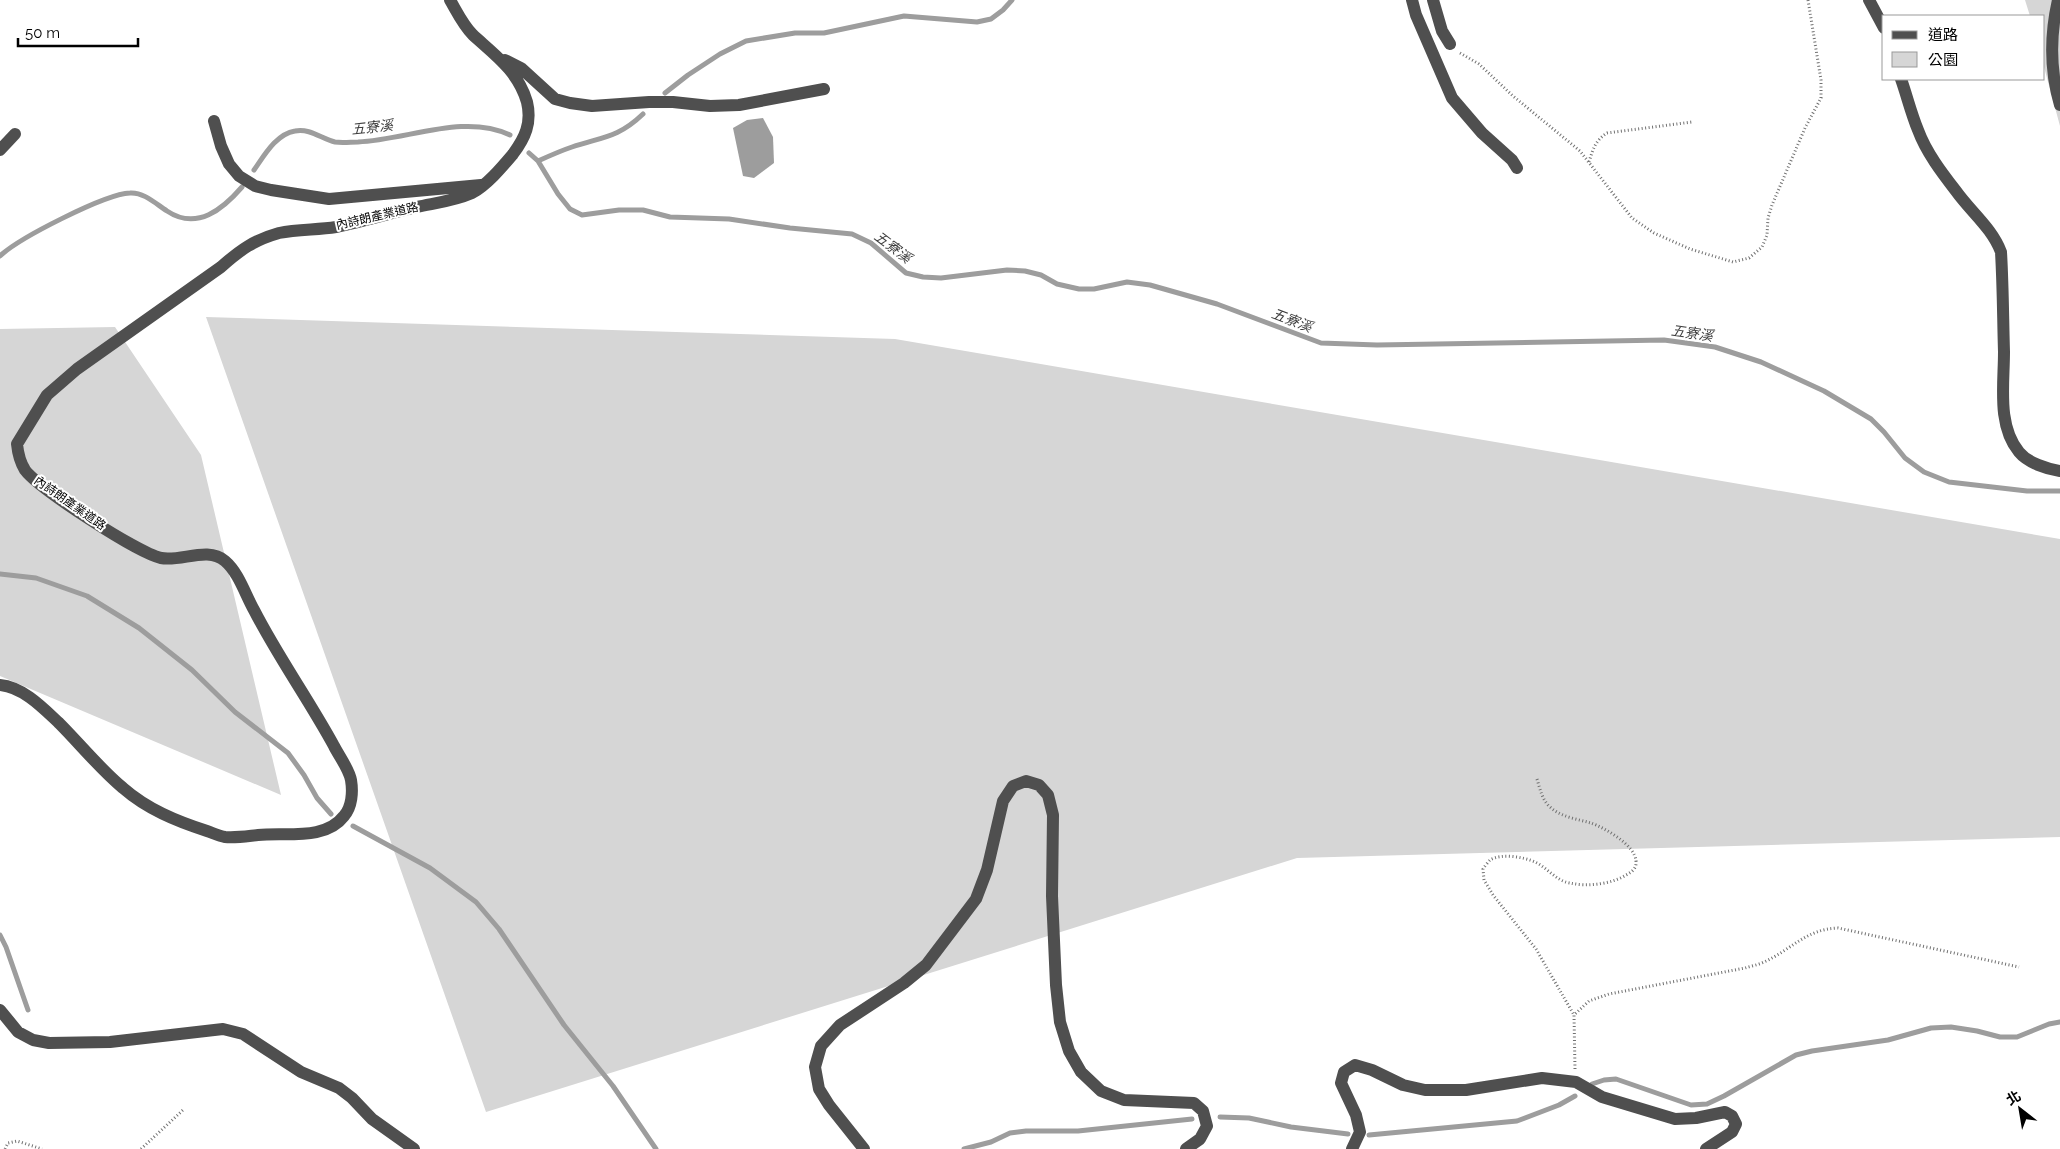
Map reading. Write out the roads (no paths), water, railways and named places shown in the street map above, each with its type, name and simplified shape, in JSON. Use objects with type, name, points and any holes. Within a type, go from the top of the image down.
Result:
[{"type":"lane","name":"內詩朗產業道路","points":[[0,685],[8,686],[20,692],[46,711],[122,787],[151,809],[195,827],[225,836],[273,833],[303,834],[327,829],[344,817],[352,800],[351,778],[325,730],[273,644],[237,577],[225,561],[214,555],[197,555],[175,560],[159,558],[141,551],[78,511],[33,478],[19,459],[17,444],[47,395],[70,375],[221,267],[241,248],[279,234],[306,229],[335,227],[450,201],[473,192],[484,184],[516,149],[527,132],[530,120],[526,101],[513,74],[500,58],[473,34],[461,19],[450,0]]},
{"type":"lane","points":[[1412,0],[1416,15],[1452,98],[1482,133],[1512,160],[1517,168]]},
{"type":"lane","points":[[1433,0],[1442,31],[1450,44]]},
{"type":"lane","points":[[1870,0],[1882,24]]},
{"type":"lane","points":[[2058,0],[2054,21],[2052,65],[2060,105]]},
{"type":"lane","points":[[500,58],[521,68],[556,99],[592,106],[649,102],[673,102],[710,106],[739,105],[824,89]]},
{"type":"lane","points":[[1901,80],[1918,131],[1926,147],[1956,192],[1997,240],[2001,252],[2003,395],[2006,426],[2011,441],[2020,454],[2029,461],[2060,471]]},
{"type":"lane","points":[[214,121],[221,146],[229,164],[239,176],[255,186],[272,190],[329,199],[484,184]]},
{"type":"lane","points":[[0,150],[15,134]]},
{"type":"lane","points":[[864,1149],[819,1089],[815,1067],[821,1046],[840,1025],[904,983],[926,965],[976,899],[987,870],[1003,801],[1013,786],[1026,781],[1039,785],[1048,795],[1053,815],[1052,896],[1056,985],[1060,1022],[1069,1051],[1081,1072],[1101,1091],[1124,1100],[1194,1103],[1203,1111],[1207,1126],[1200,1139],[1186,1149]]},
{"type":"lane","points":[[0,1010],[18,1032],[34,1040],[50,1042],[110,1042],[223,1029],[243,1034],[301,1072],[339,1088],[352,1098],[372,1119],[414,1149]]},
{"type":"lane","points":[[1352,1149],[1360,1132],[1356,1115],[1341,1084],[1344,1072],[1356,1065],[1372,1070],[1403,1085],[1425,1090],[1466,1090],[1542,1078],[1576,1082],[1602,1096],[1675,1119],[1696,1118],[1726,1112],[1732,1116],[1736,1124],[1732,1132],[1706,1149]]},
{"type":"waterway","points":[[665,93],[720,54],[746,41],[795,33],[824,33],[904,16],[977,22],[991,19],[1012,0]]},
{"type":"waterway","points":[[538,161],[626,128],[643,114]]},
{"type":"waterway","name":"五寮溪","points":[[254,170],[276,141],[288,133],[300,130],[335,142],[377,140],[455,127],[492,129],[510,135]]},
{"type":"waterway","name":"五寮溪","points":[[529,153],[538,161],[558,194],[570,209],[582,215],[619,210],[643,210],[670,217],[729,219],[790,228],[852,234],[871,243],[906,273],[923,277],[941,278],[1007,270],[1025,271],[1041,275],[1057,284],[1079,289],[1094,289],[1127,282],[1150,285],[1217,304],[1321,343],[1377,345],[1664,340],[1715,347],[1761,362],[1824,391],[1871,419],[1905,458],[1924,472],[1949,482],[2027,491],[2060,491]]},
{"type":"waterway","name":"五寮溪","points":[[0,256],[43,228],[118,195],[140,194],[178,217],[189,219],[209,215],[218,210],[242,187]]},
{"type":"waterway","points":[[0,574],[36,578],[87,596],[139,628],[192,670],[235,712],[288,753],[304,775],[317,798],[331,814]]},
{"type":"waterway","points":[[353,826],[430,868],[476,902],[499,929],[564,1025],[613,1086],[656,1149]]},
{"type":"waterway","points":[[0,935],[28,1010]]},
{"type":"waterway","points":[[1592,1084],[1616,1079],[1691,1105],[1707,1104],[1796,1055],[1812,1051],[1888,1040],[1931,1028],[1951,1027],[2000,1037],[2017,1037],[2049,1024],[2060,1022]]},
{"type":"waterway","points":[[1369,1135],[1517,1121],[1559,1105],[1575,1096]]},
{"type":"waterway","points":[[1220,1117],[1249,1118],[1291,1127],[1348,1134]]},
{"type":"waterway","points":[[964,1149],[991,1142],[1010,1133],[1026,1131],[1078,1131],[1192,1119]]}]
